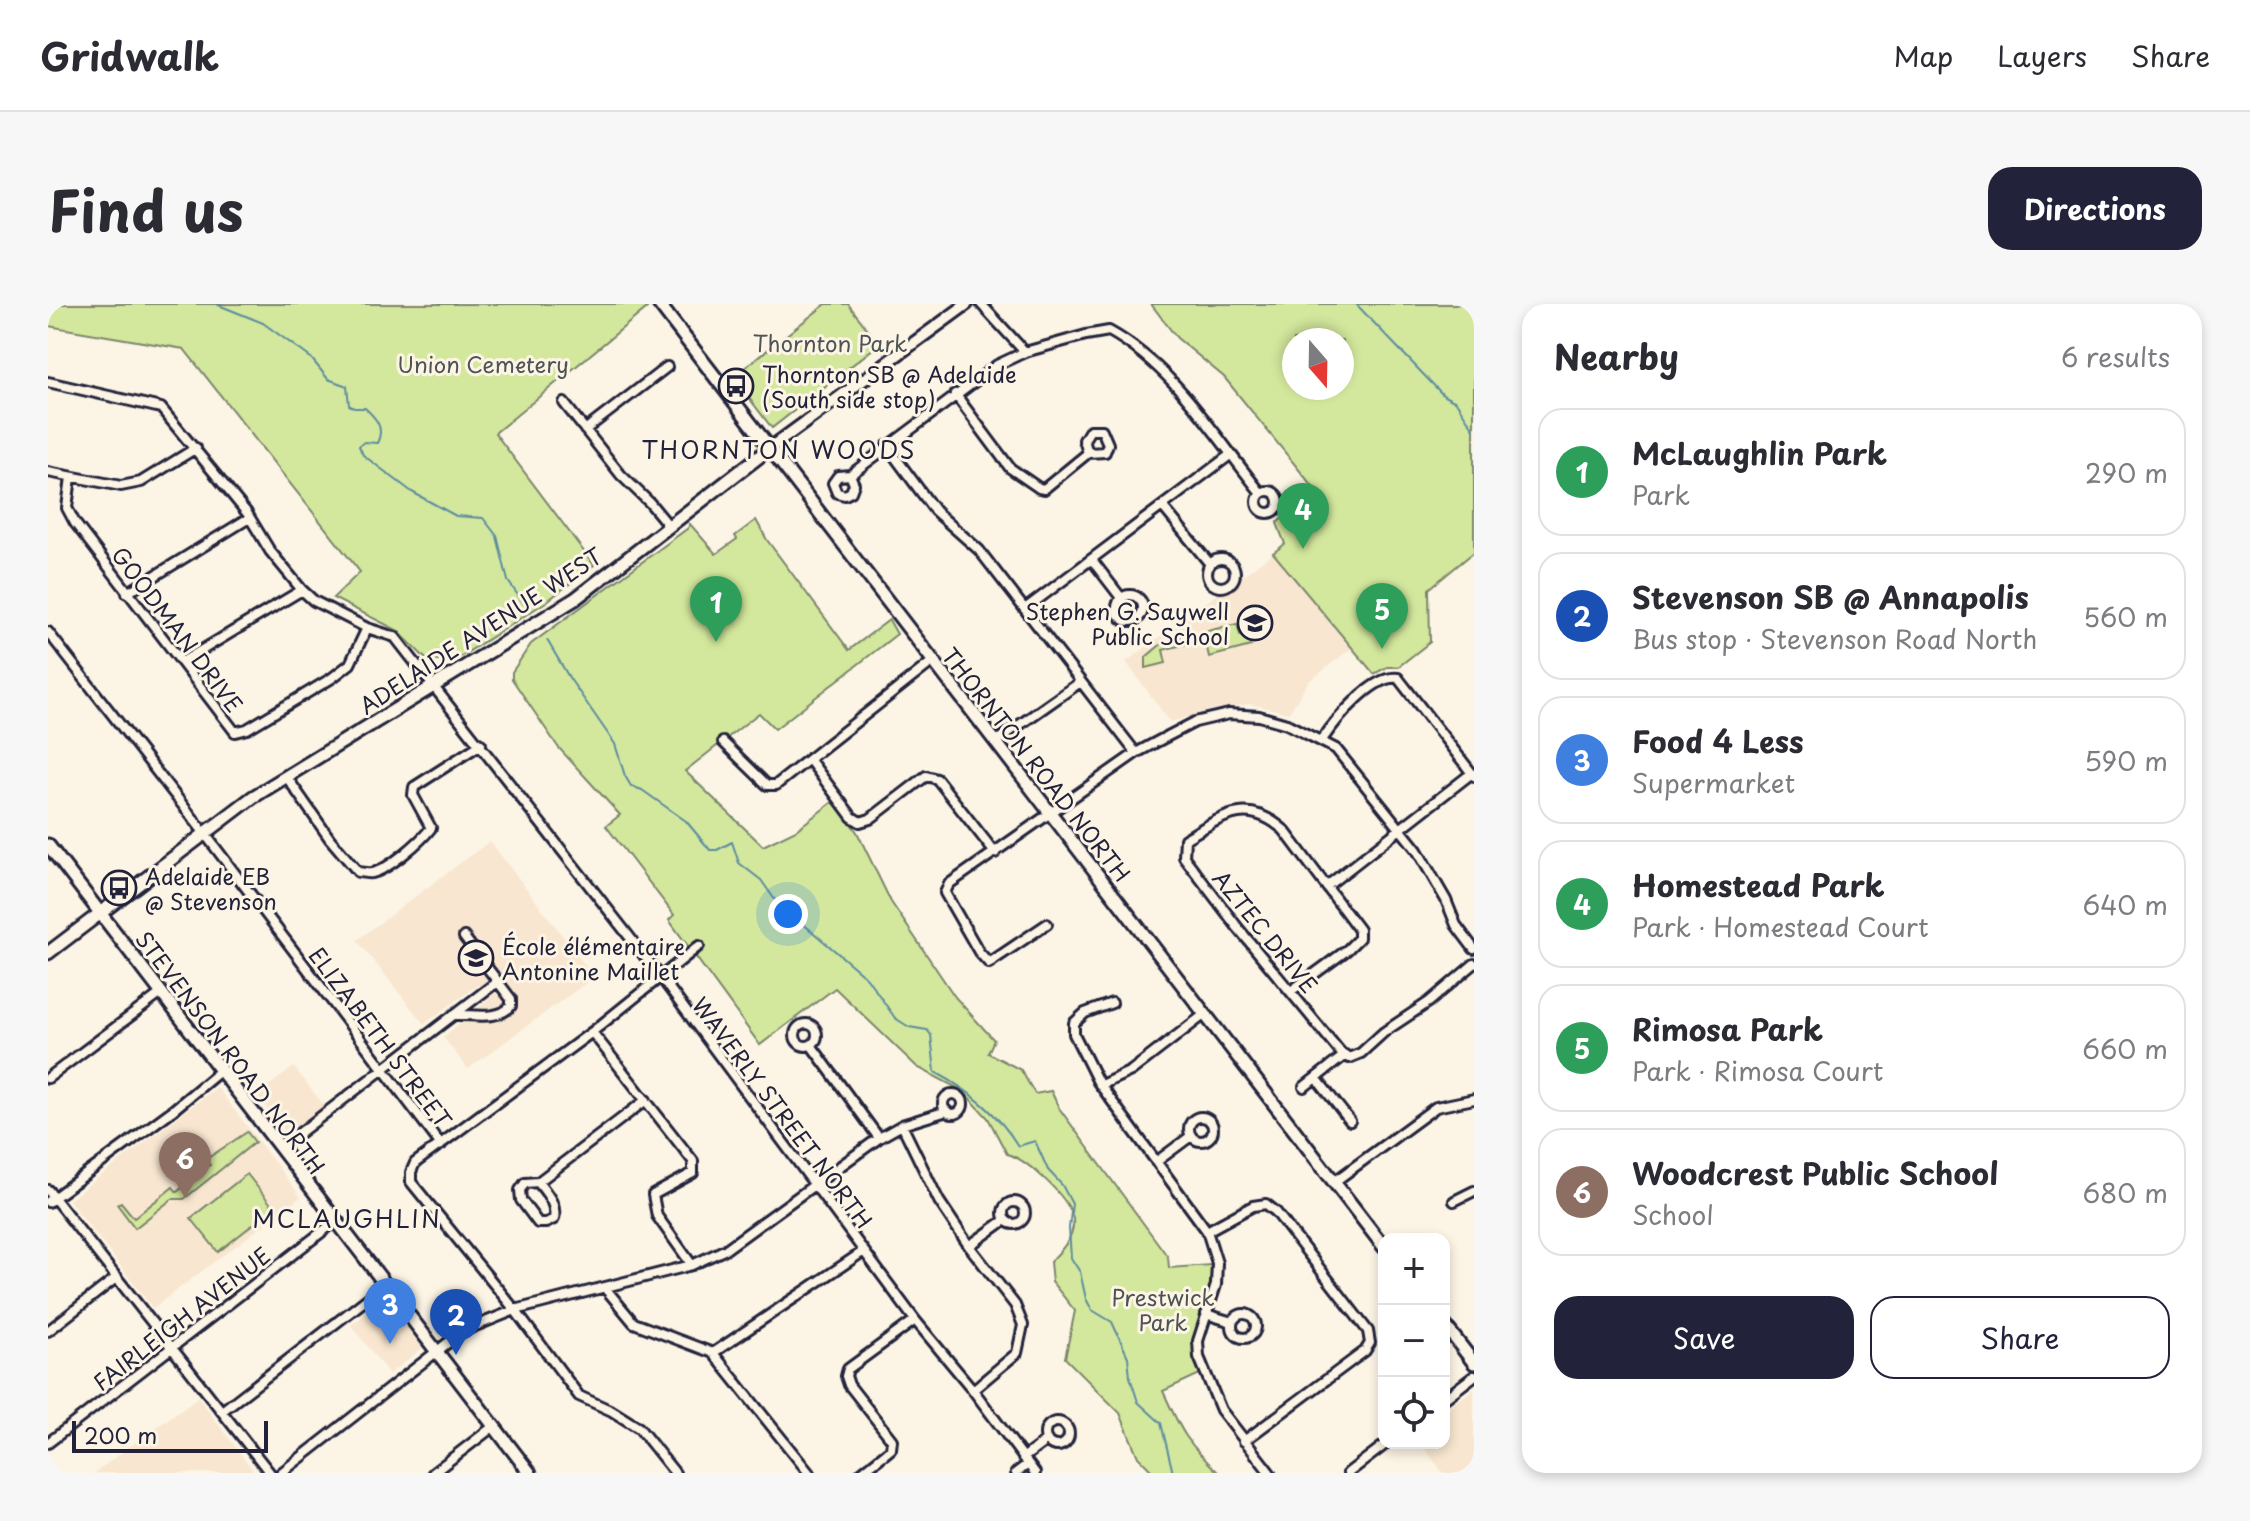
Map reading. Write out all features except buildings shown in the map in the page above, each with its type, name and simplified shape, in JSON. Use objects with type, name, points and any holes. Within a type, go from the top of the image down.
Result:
[{"type":"main road","name":"THORNTON ROAD NORTH","points":[[659,304],[1378,1239]]},
{"type":"main road","name":"ADELAIDE AVENUE WEST","points":[[48,953],[204,833],[286,776],[575,599],[770,448]]},
{"type":"main road","name":"STEVENSON ROAD NORTH","points":[[48,845],[530,1473]]},
{"type":"main road","points":[[1450,1332],[1474,1363]]},
{"type":"street","name":"ADELAIDE AVENUE WEST","points":[[770,448],[967,304]]},
{"type":"street","points":[[981,304],[1025,352]]},
{"type":"street","points":[[850,475],[997,365],[1025,352],[1109,331],[1147,358],[1189,401],[1261,493]]},
{"type":"street","points":[[585,430],[667,367]]},
{"type":"street","name":"WAVERLY STREET NORTH","points":[[48,382],[161,408],[196,448],[302,590],[314,601],[367,628],[395,637],[660,976],[915,1320],[973,1390],[1035,1473]]},
{"type":"street","points":[[955,394],[1010,468],[1039,488],[1044,489],[1088,453]]},
{"type":"street","points":[[564,403],[621,475],[669,526]]},
{"type":"street","points":[[887,446],[935,511],[979,550],[1136,753]]},
{"type":"street","points":[[48,472],[121,486],[141,482],[196,448]]},
{"type":"street","points":[[1025,609],[1230,455]]},
{"type":"street","name":"GOODMAN DRIVE","points":[[71,477],[67,508],[127,593],[235,732],[247,729],[350,664],[367,628]]},
{"type":"street","points":[[1163,507],[1210,564]]},
{"type":"street","points":[[127,593],[249,518]]},
{"type":"street","points":[[1092,560],[1122,599]]},
{"type":"street","points":[[182,662],[302,590]]},
{"type":"street","name":"ELIZABETH STREET","points":[[48,632],[441,1145],[415,1163],[411,1182],[515,1310],[579,1396],[639,1428],[675,1473]]},
{"type":"street","points":[[723,742],[769,786],[776,785],[933,661]]},
{"type":"street","points":[[1291,991],[1359,938],[1359,930],[1327,886],[1473,774],[1398,678],[1385,680],[1346,708],[1322,740]]},
{"type":"street","points":[[995,742],[1079,683]]},
{"type":"street","points":[[1047,924],[989,963],[979,952],[945,893],[949,884],[1136,753],[1195,722],[1229,714],[1259,716],[1287,724],[1336,749],[1417,850],[1446,900],[1456,925],[1474,949]]},
{"type":"street","points":[[286,776],[330,839],[358,872],[372,873],[392,862],[431,828],[413,795],[414,787],[481,744]]},
{"type":"street","points":[[809,759],[852,817],[860,822],[870,819],[926,776],[937,779],[995,853]]},
{"type":"street","name":"AZTEC DRIVE","points":[[1327,886],[1284,830],[1271,819],[1250,811],[1219,819],[1185,839],[1184,857],[1345,1055]]},
{"type":"street","points":[[454,1015],[505,1013],[511,1006],[511,999],[464,937]]},
{"type":"street","points":[[441,1145],[592,1032],[699,946]]},
{"type":"street","points":[[1304,1087],[1345,1055],[1349,1058],[1361,1053],[1474,964]]},
{"type":"street","points":[[280,1148],[498,981]]},
{"type":"street","points":[[48,1078],[160,994]]},
{"type":"street","points":[[1112,1003],[1085,1013],[1074,1023],[1074,1034],[1101,1085],[1207,1231],[1217,1263],[1216,1285],[1198,1341],[1199,1357],[1221,1410],[1270,1473]]},
{"type":"street","points":[[1101,1085],[1131,1071],[1205,1014]]},
{"type":"street","points":[[592,1032],[693,1161],[693,1173],[653,1195],[657,1216],[692,1265]]},
{"type":"street","points":[[811,1045],[879,1138]]},
{"type":"street","points":[[220,1071],[173,1110],[50,1197],[117,1277],[270,1473]]},
{"type":"street","points":[[1316,1078],[1350,1121]]},
{"type":"street","points":[[1334,1182],[1436,1107],[1474,1099]]},
{"type":"street","points":[[538,1182],[552,1201],[555,1212],[554,1219],[546,1223],[538,1223],[521,1200],[520,1190],[525,1183],[538,1182],[646,1100]]},
{"type":"street","points":[[281,1473],[463,1331],[515,1310],[692,1265],[726,1249],[879,1138],[902,1125],[947,1111]]},
{"type":"street","points":[[902,1125],[939,1201],[1015,1305],[1023,1325],[1017,1353],[973,1390]]},
{"type":"street","points":[[1156,1162],[1191,1136]]},
{"type":"street","points":[[1454,1201],[1474,1191]]},
{"type":"street","points":[[1207,1231],[1253,1206],[1266,1204],[1276,1212],[1368,1331],[1370,1343],[1365,1351],[1244,1441]]},
{"type":"street","points":[[969,1246],[1005,1220]]},
{"type":"street","name":"FAIRLEIGH AVENUE","points":[[48,1443],[336,1221]]},
{"type":"street","points":[[713,1353],[864,1251]]},
{"type":"street","points":[[48,1331],[117,1277]]},
{"type":"street","points":[[222,1411],[385,1285]]},
{"type":"street","points":[[605,1288],[634,1323],[713,1353],[809,1473]]},
{"type":"street","points":[[1206,1314],[1232,1322]]},
{"type":"street","points":[[861,1473],[891,1449],[892,1440],[849,1385],[846,1376],[848,1369],[915,1320]]},
{"type":"street","points":[[1450,1394],[1474,1376]]},
{"type":"street","points":[[433,1473],[494,1426]]},
{"type":"street","points":[[1016,1473],[1047,1440]]},
{"type":"street","points":[[1348,1473],[1379,1449]]},
{"type":"shaded area","name":"Stephen G. Saywell Public School","points":[[1273,553],[1352,648],[1308,682],[1289,713],[1250,704],[1214,709],[1170,722],[1126,662]]},
{"type":"shaded area","name":"École élémentaire Antonine Maillet","points":[[490,841],[594,977],[468,1069],[443,1037],[489,999],[478,985],[424,1024],[357,940]]},
{"type":"shaded area","points":[[294,1067],[329,1112],[292,1140],[256,1095]]},
{"type":"shaded area","points":[[217,1087],[301,1197],[153,1308],[69,1200]]},
{"type":"shaded area","points":[[387,1298],[424,1347],[389,1374],[351,1325]]},
{"type":"shaded area","points":[[1474,1389],[1474,1473],[1443,1473],[1425,1449],[1450,1449],[1450,1407]]},
{"type":"shaded area","points":[[198,1397],[255,1473],[94,1473]]},
{"type":"green space","name":"Union Cemetery","points":[[48,304],[644,304],[647,308],[495,433],[594,565],[546,602],[460,657],[446,661],[426,659],[397,630],[333,598],[360,572],[184,349],[48,326]]},
{"type":"green space","name":"Thornton Park","points":[[826,304],[848,304],[879,344],[772,428],[733,377]]},
{"type":"green space","points":[[1151,304],[1474,304],[1474,552],[1429,589],[1430,642],[1398,667],[1387,667],[1374,674],[1273,553],[1285,544],[1277,523],[1288,513],[1288,499],[1317,492],[1224,377],[1177,338]]},
{"type":"green space","name":"Prestwick Park","points":[[756,520],[767,540],[849,650],[889,620],[897,634],[775,729],[759,713],[685,771],[763,846],[796,830],[834,801],[857,832],[891,902],[955,997],[994,1040],[988,1053],[1021,1070],[1035,1094],[1051,1091],[1059,1108],[1168,1257],[1169,1268],[1211,1265],[1211,1280],[1197,1331],[1197,1358],[1202,1373],[1163,1391],[1186,1436],[1219,1473],[1154,1473],[1138,1457],[1120,1413],[1065,1358],[1075,1311],[1052,1282],[1050,1262],[1070,1238],[1073,1219],[1056,1190],[1025,1163],[1007,1154],[988,1118],[963,1091],[917,1067],[835,988],[760,1045],[669,920],[674,915],[606,826],[620,815],[558,747],[512,679],[512,672],[531,644],[690,524],[716,554]]},
{"type":"green space","points":[[1237,624],[1240,635],[1251,646],[1209,657],[1205,639],[1163,650],[1166,663],[1146,668],[1146,657],[1165,641]]},
{"type":"green space","points":[[247,1132],[255,1142],[184,1199],[172,1199],[135,1228],[117,1204],[121,1202],[134,1218],[173,1187],[177,1192],[210,1165],[205,1160]]},
{"type":"green space","points":[[247,1174],[274,1208],[218,1252],[191,1218]]},
{"type":"waterway","points":[[216,304],[263,323],[311,358],[328,379],[347,386],[349,405],[365,408],[380,428],[377,443],[364,442],[359,446],[363,455],[412,492],[456,516],[483,518],[497,536],[508,581],[529,611]]},
{"type":"waterway","points":[[1356,304],[1444,396],[1456,402],[1474,429]]},
{"type":"waterway","points":[[547,640],[615,744],[631,786],[642,790],[686,821],[710,850],[732,842],[739,863],[761,880],[775,900],[867,978],[895,1018],[909,1027],[927,1030],[931,1035],[935,1072],[982,1103],[1018,1146],[1035,1141],[1048,1170],[1062,1185],[1072,1204],[1069,1228],[1071,1258],[1080,1272],[1086,1299],[1092,1310],[1112,1322],[1128,1357],[1138,1402],[1161,1423],[1173,1473]]},
{"type":"place","name":"Thornton SB @ Adelaide (South side stop)","points":[[736,386]]},
{"type":"place","name":"Homestead Park","points":[[1303,549]]},
{"type":"place","name":"Stephen G. Saywell Public School","points":[[1255,623]]},
{"type":"place","name":"McLaughlin Park","points":[[716,642]]},
{"type":"place","name":"Rimosa Park","points":[[1382,649]]},
{"type":"place","name":"Adelaide EB @ Stevenson","points":[[119,888]]},
{"type":"place","name":"École élémentaire Antonine Maillet","points":[[476,958]]},
{"type":"place","name":"Woodcrest Public School","points":[[185,1198]]},
{"type":"place","name":"Food 4 Less","points":[[390,1344]]},
{"type":"place","name":"Stevenson SB @ Annapolis","points":[[456,1355]]},
{"type":"district","name":"THORNTON WOODS","points":[[779,449]]},
{"type":"district","name":"MCLAUGHLIN","points":[[347,1218]]}]
